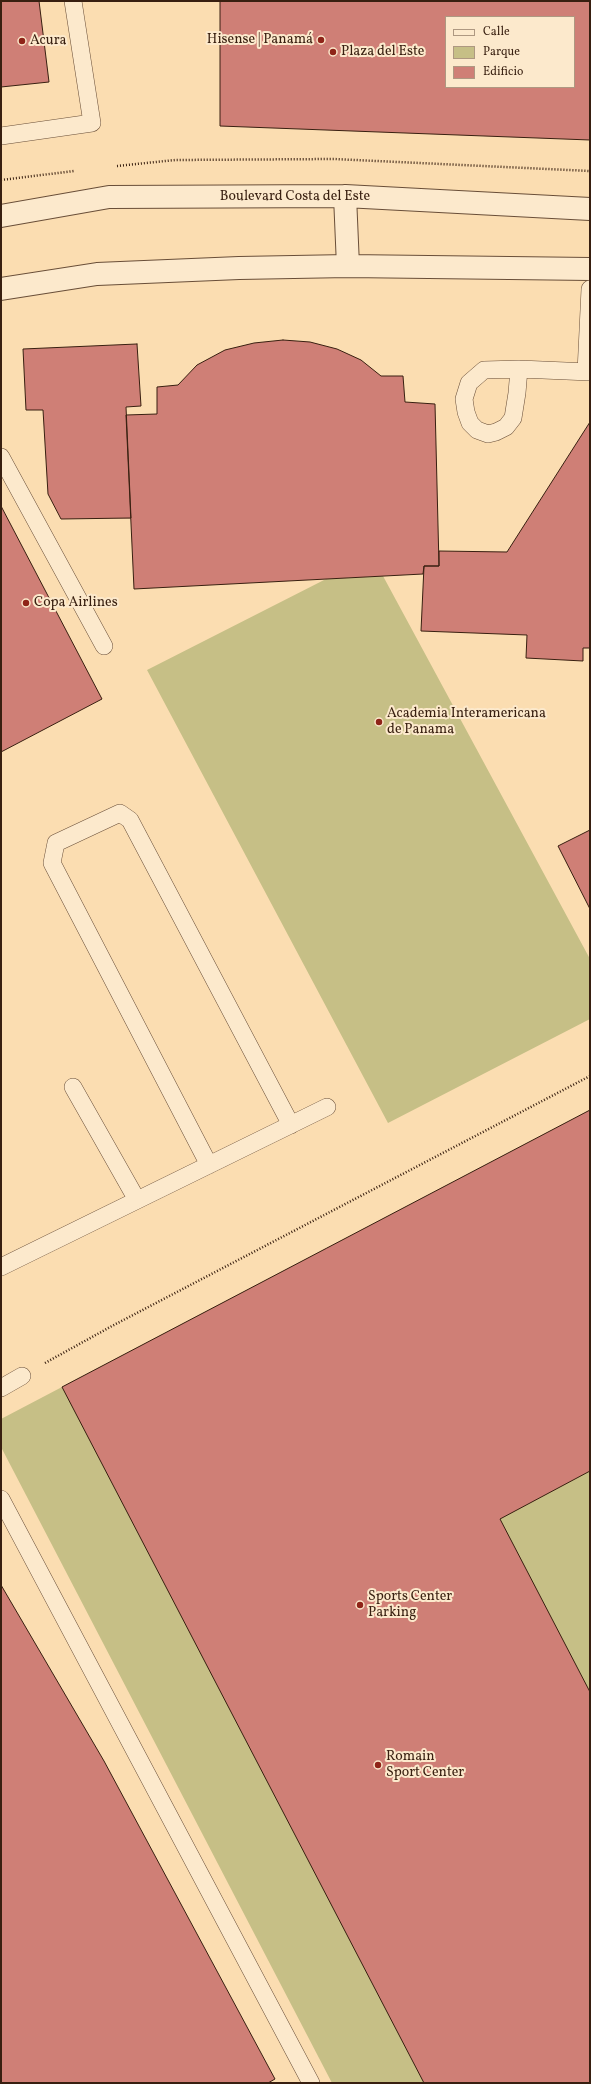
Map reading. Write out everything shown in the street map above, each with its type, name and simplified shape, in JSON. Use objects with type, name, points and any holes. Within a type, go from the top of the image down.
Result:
[{"type":"street","name":"Boulevard Costa del Este","points":[[1,216],[110,197],[345,196],[590,209]]},
{"type":"street","points":[[345,196],[348,266]]},
{"type":"street","points":[[1,289],[97,274],[348,266],[590,269]]},
{"type":"lane","points":[[1,136],[92,123],[73,1]]},
{"type":"lane","points":[[519,369],[588,372],[590,288]]},
{"type":"lane","points":[[1,457],[104,646]]},
{"type":"lane","points":[[209,1165],[52,864],[56,843],[120,813],[130,820],[291,1125]]},
{"type":"lane","points":[[73,1087],[137,1200]]},
{"type":"lane","points":[[1,1267],[327,1107]]},
{"type":"lane","points":[[1,1388],[22,1376]]},
{"type":"lane","points":[[1,1499],[311,2083]]},
{"type":"path","points":[[22,1376],[126,1319],[590,1076]]},
{"type":"green space","points":[[383,576],[590,959],[590,1019],[388,1123],[147,670],[326,579]]},
{"type":"green space","name":"Romain Sport Center","points":[[590,1110],[590,2083],[332,2083],[1,1447],[1,1419]]},
{"type":"building","name":"Acura","points":[[1,1],[39,1],[49,82],[1,87]]},
{"type":"building","name":"Plaza del Este","points":[[220,1],[590,1],[590,140],[220,126]]},
{"type":"building","points":[[283,340],[310,342],[337,349],[361,360],[381,376],[403,376],[405,402],[435,404],[439,566],[424,566],[423,574],[134,589],[126,415],[157,414],[157,387],[178,385],[197,365],[225,350],[254,343]]},
{"type":"building","points":[[137,344],[141,406],[126,407],[131,518],[61,519],[48,494],[43,410],[26,410],[23,349]]},
{"type":"building","points":[[590,422],[590,648],[583,648],[583,661],[526,658],[527,635],[421,631],[424,566],[439,566],[439,551],[507,552]]},
{"type":"building","name":"Copa Airlines","points":[[1,506],[102,699],[1,752]]},
{"type":"building","points":[[590,830],[590,909],[558,846]]},
{"type":"building","name":"Romain Sport Center","points":[[590,1110],[590,1471],[500,1519],[590,1692],[590,2083],[424,2083],[62,1387]]},
{"type":"building","points":[[1,1585],[104,1761],[275,2079],[268,2083],[1,2083]]},
{"type":"place","name":"Hisense | Panamá","points":[[321,40]]},
{"type":"place","name":"Acura","points":[[22,41]]},
{"type":"place","name":"Plaza del Este","points":[[333,52]]},
{"type":"place","name":"Copa Airlines","points":[[26,603]]},
{"type":"place","name":"Academia Interamericana de Panama","points":[[379,722]]},
{"type":"place","name":"Sports Center Parking","points":[[360,1605]]},
{"type":"place","name":"Romain Sport Center","points":[[378,1765]]}]
